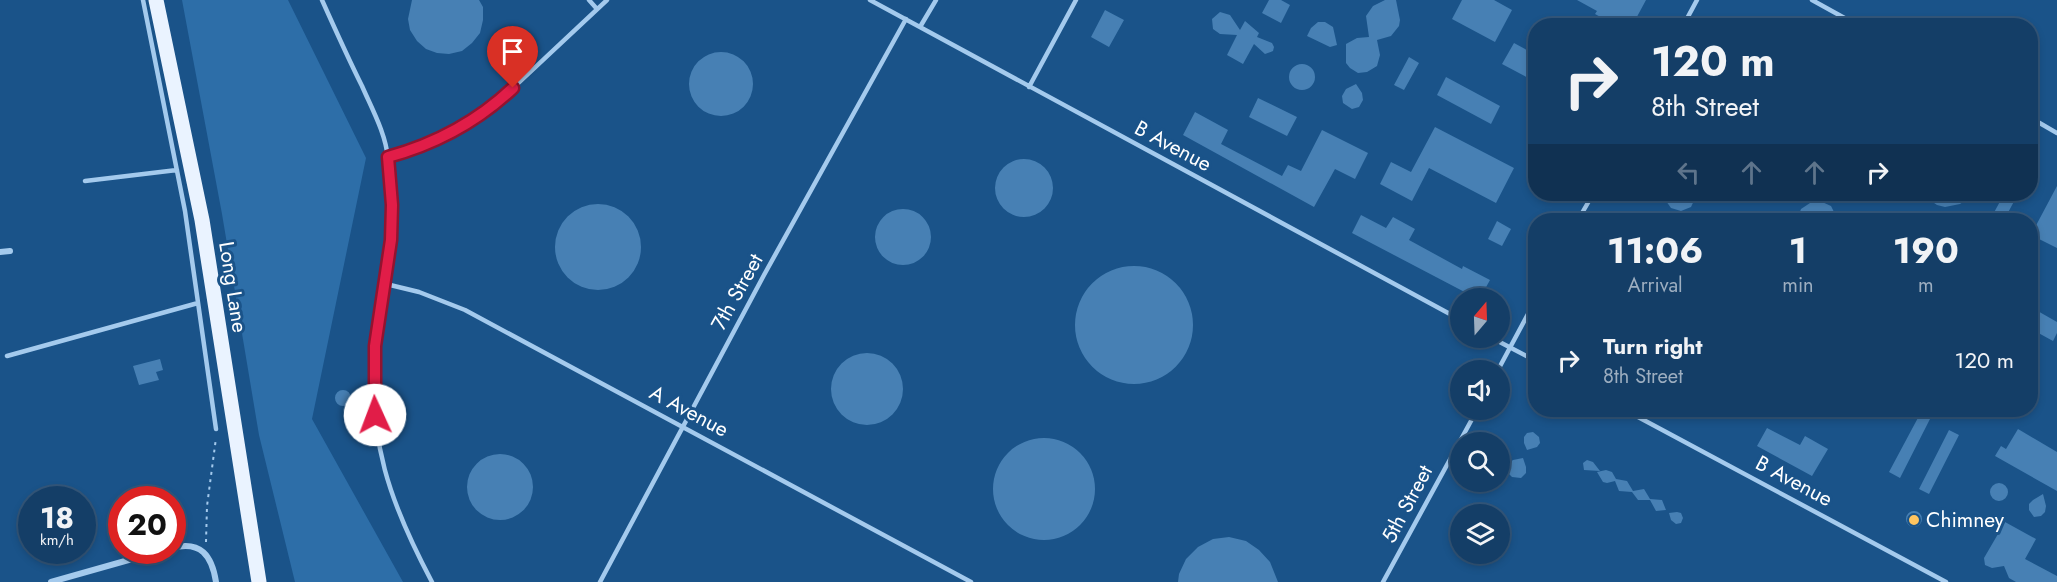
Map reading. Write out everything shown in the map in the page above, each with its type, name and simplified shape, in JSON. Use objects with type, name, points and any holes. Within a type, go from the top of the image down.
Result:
[{"type":"main road","name":"Long Lane","points":[[156,0],[202,220],[259,582]]},
{"type":"street","points":[[0,252],[10,251]]},
{"type":"street","points":[[186,546],[197,547],[209,557],[216,582]]},
{"type":"street","points":[[51,582],[115,564]]},
{"type":"lane","points":[[142,0],[177,170],[216,429]]},
{"type":"lane","points":[[322,0],[374,114],[388,157],[392,222],[374,367],[375,415],[379,450],[391,493],[408,536],[432,582]]},
{"type":"lane","points":[[589,0],[597,9]]},
{"type":"lane","points":[[388,157],[433,142],[496,104],[607,0]]},
{"type":"lane","name":"B Avenue","points":[[870,0],[1450,314]]},
{"type":"lane","points":[[920,27],[936,0]]},
{"type":"lane","points":[[1029,87],[1076,0]]},
{"type":"lane","points":[[1687,18],[1697,0]]},
{"type":"lane","points":[[1812,0],[1845,18]]},
{"type":"lane","name":"7th Street","points":[[600,582],[906,19]]},
{"type":"lane","points":[[2038,122],[2057,133]]},
{"type":"lane","points":[[85,181],[177,170]]},
{"type":"lane","name":"A Avenue","points":[[386,284],[419,291],[465,310],[971,582]]},
{"type":"lane","points":[[7,356],[198,303]]},
{"type":"lane","points":[[1528,314],[1510,347],[1528,357]]},
{"type":"lane","name":"B Avenue","points":[[1638,417],[1946,582]]},
{"type":"lane","name":"5th Street","points":[[1383,582],[1472,420]]},
{"type":"path","points":[[209,557],[205,536],[206,516],[216,448],[216,429]]},
{"type":"shaded area","points":[[182,0],[288,0],[366,158],[312,419],[403,582],[295,582],[259,435],[222,214]]},
{"type":"building","points":[[412,0],[479,0],[483,7],[480,33],[462,51],[449,54],[426,49],[410,30],[408,19]]},
{"type":"building","points":[[1269,0],[1281,0],[1290,5],[1281,23],[1262,13]]},
{"type":"building","points":[[1385,0],[1396,0],[1399,26],[1391,36],[1377,40],[1380,55],[1377,66],[1367,72],[1358,73],[1346,63],[1346,44],[1357,38],[1369,37],[1366,16],[1373,6]]},
{"type":"building","points":[[1462,0],[1494,0],[1512,10],[1495,42],[1452,19]]},
{"type":"building","points":[[1577,0],[1646,0],[1636,18],[1602,18],[1595,14],[1597,11]]},
{"type":"building","points":[[1105,10],[1124,20],[1109,47],[1091,37]]},
{"type":"building","points":[[1220,12],[1230,15],[1240,30],[1245,21],[1259,33],[1257,37],[1272,43],[1273,51],[1265,54],[1254,44],[1243,64],[1227,55],[1237,35],[1220,34],[1213,29],[1212,19]]},
{"type":"building","points":[[1318,22],[1325,22],[1333,27],[1337,45],[1330,47],[1307,36]]},
{"type":"building","points":[[1514,43],[1528,51],[1528,78],[1502,64]]},
{"type":"building","points":[[721,52],[733,54],[744,61],[751,72],[753,84],[751,96],[744,107],[733,114],[721,116],[709,114],[698,107],[691,96],[689,84],[691,72],[698,61],[709,54]]},
{"type":"building","points":[[1409,57],[1419,63],[1404,90],[1394,85]]},
{"type":"building","points":[[1302,64],[1311,68],[1315,77],[1311,86],[1302,90],[1293,86],[1289,77],[1293,68]]},
{"type":"building","points":[[1446,77],[1500,106],[1491,124],[1437,95]]},
{"type":"building","points":[[1356,84],[1362,93],[1363,100],[1359,107],[1352,109],[1343,103],[1342,96],[1346,89]]},
{"type":"building","points":[[1258,98],[1297,117],[1287,136],[1249,117]]},
{"type":"building","points":[[1195,112],[1228,130],[1221,144],[1282,176],[1288,165],[1301,171],[1322,130],[1368,153],[1355,179],[1335,169],[1314,207],[1183,135]]},
{"type":"building","points":[[1435,127],[1514,168],[1496,203],[1429,168],[1412,201],[1380,184],[1391,162],[1411,172]]},
{"type":"building","points":[[1024,159],[1035,161],[1045,167],[1051,177],[1053,188],[1051,199],[1045,209],[1035,215],[1024,217],[1013,215],[1003,209],[997,199],[995,188],[997,177],[1003,167],[1013,161]]},
{"type":"building","points":[[2057,186],[2057,248],[2038,238],[2038,222]]},
{"type":"building","points":[[1666,201],[1694,201],[1691,207],[1681,211],[1671,208]]},
{"type":"building","points":[[1813,201],[1820,201],[1831,206],[1834,213],[1800,213],[1801,209]]},
{"type":"building","points":[[1931,201],[1964,201],[1945,207]]},
{"type":"building","points":[[2000,201],[2014,201],[2008,213],[1994,213]]},
{"type":"building","points":[[598,204],[615,207],[629,216],[638,230],[641,247],[638,264],[629,278],[615,287],[598,290],[581,287],[567,278],[558,264],[555,247],[558,230],[567,216],[581,207]]},
{"type":"building","points":[[898,209],[908,209],[923,217],[929,226],[931,237],[929,248],[923,257],[908,265],[898,265],[887,260],[880,253],[875,242],[875,232],[880,221],[887,214]]},
{"type":"building","points":[[1361,215],[1386,228],[1393,217],[1415,229],[1409,240],[1462,269],[1463,266],[1490,280],[1486,288],[1457,288],[1352,233]]},
{"type":"building","points":[[1497,221],[1511,229],[1502,246],[1488,239]]},
{"type":"building","points":[[1134,266],[1157,270],[1176,283],[1189,302],[1193,325],[1189,348],[1176,367],[1157,380],[1134,384],[1111,380],[1092,367],[1079,348],[1075,325],[1079,302],[1092,283],[1111,270]]},
{"type":"building","points":[[2038,311],[2057,322],[2057,333],[2053,341],[2038,333]]},
{"type":"building","points":[[874,353],[893,363],[901,375],[903,389],[901,403],[893,415],[881,423],[860,425],[841,415],[833,403],[831,382],[841,363],[853,355]]},
{"type":"building","points":[[160,359],[163,370],[156,372],[159,380],[139,385],[133,366]]},
{"type":"building","points":[[343,390],[349,392],[351,398],[349,404],[343,406],[337,404],[335,398],[337,392]]},
{"type":"building","points":[[1918,417],[1930,419],[1900,478],[1889,472]]},
{"type":"building","points":[[1767,428],[1800,445],[1805,436],[1828,449],[1812,476],[1757,446]]},
{"type":"building","points":[[2018,429],[2057,452],[2057,491],[1995,456],[2001,446],[2006,449]]},
{"type":"building","points":[[1949,430],[1959,435],[1929,494],[1919,489]]},
{"type":"building","points":[[1533,432],[1539,437],[1540,443],[1537,447],[1527,450],[1524,437],[1527,433]]},
{"type":"building","points":[[1044,438],[1064,442],[1080,453],[1091,469],[1095,489],[1091,509],[1080,525],[1064,536],[1044,540],[1024,536],[1008,525],[997,509],[993,489],[997,469],[1008,453],[1024,442]]},
{"type":"building","points":[[500,454],[513,457],[523,464],[530,474],[533,487],[530,500],[523,510],[513,517],[500,520],[487,517],[477,510],[470,500],[467,487],[470,474],[477,464],[487,457]]},
{"type":"building","points":[[1523,458],[1526,473],[1521,478],[1510,475],[1510,462]]},
{"type":"building","points":[[1587,460],[1593,462],[1600,471],[1584,470],[1583,463]]},
{"type":"building","points":[[1606,470],[1612,472],[1616,479],[1627,481],[1633,491],[1644,489],[1650,499],[1662,500],[1666,510],[1656,511],[1650,500],[1638,500],[1632,492],[1619,491],[1615,481],[1603,482],[1597,472]]},
{"type":"building","points":[[1999,483],[2005,486],[2008,492],[2005,498],[1999,501],[1993,498],[1990,492],[1993,486]]},
{"type":"building","points":[[2043,494],[2045,512],[2041,516],[2034,517],[2029,510],[2029,504]]},
{"type":"building","name":"Chimney","points":[[1914,511],[1922,519],[1914,527],[1906,519]]},
{"type":"building","points":[[1669,513],[1681,513],[1683,518],[1681,523],[1676,524],[1671,520]]},
{"type":"building","points":[[2005,522],[2036,539],[2025,559],[2057,576],[2057,582],[2016,582],[2009,578],[2004,566],[1992,568],[1985,565],[1984,558]]},
{"type":"building","points":[[1229,537],[1246,541],[1259,550],[1270,562],[1278,582],[1178,582],[1186,559],[1198,547],[1213,539]]},
{"type":"place","name":"Chimney","points":[[1914,520]]},
{"type":"route","points":[[375,415],[375,346],[391,240],[392,205],[388,157],[420,148],[453,132],[496,104],[513,88]]}]
